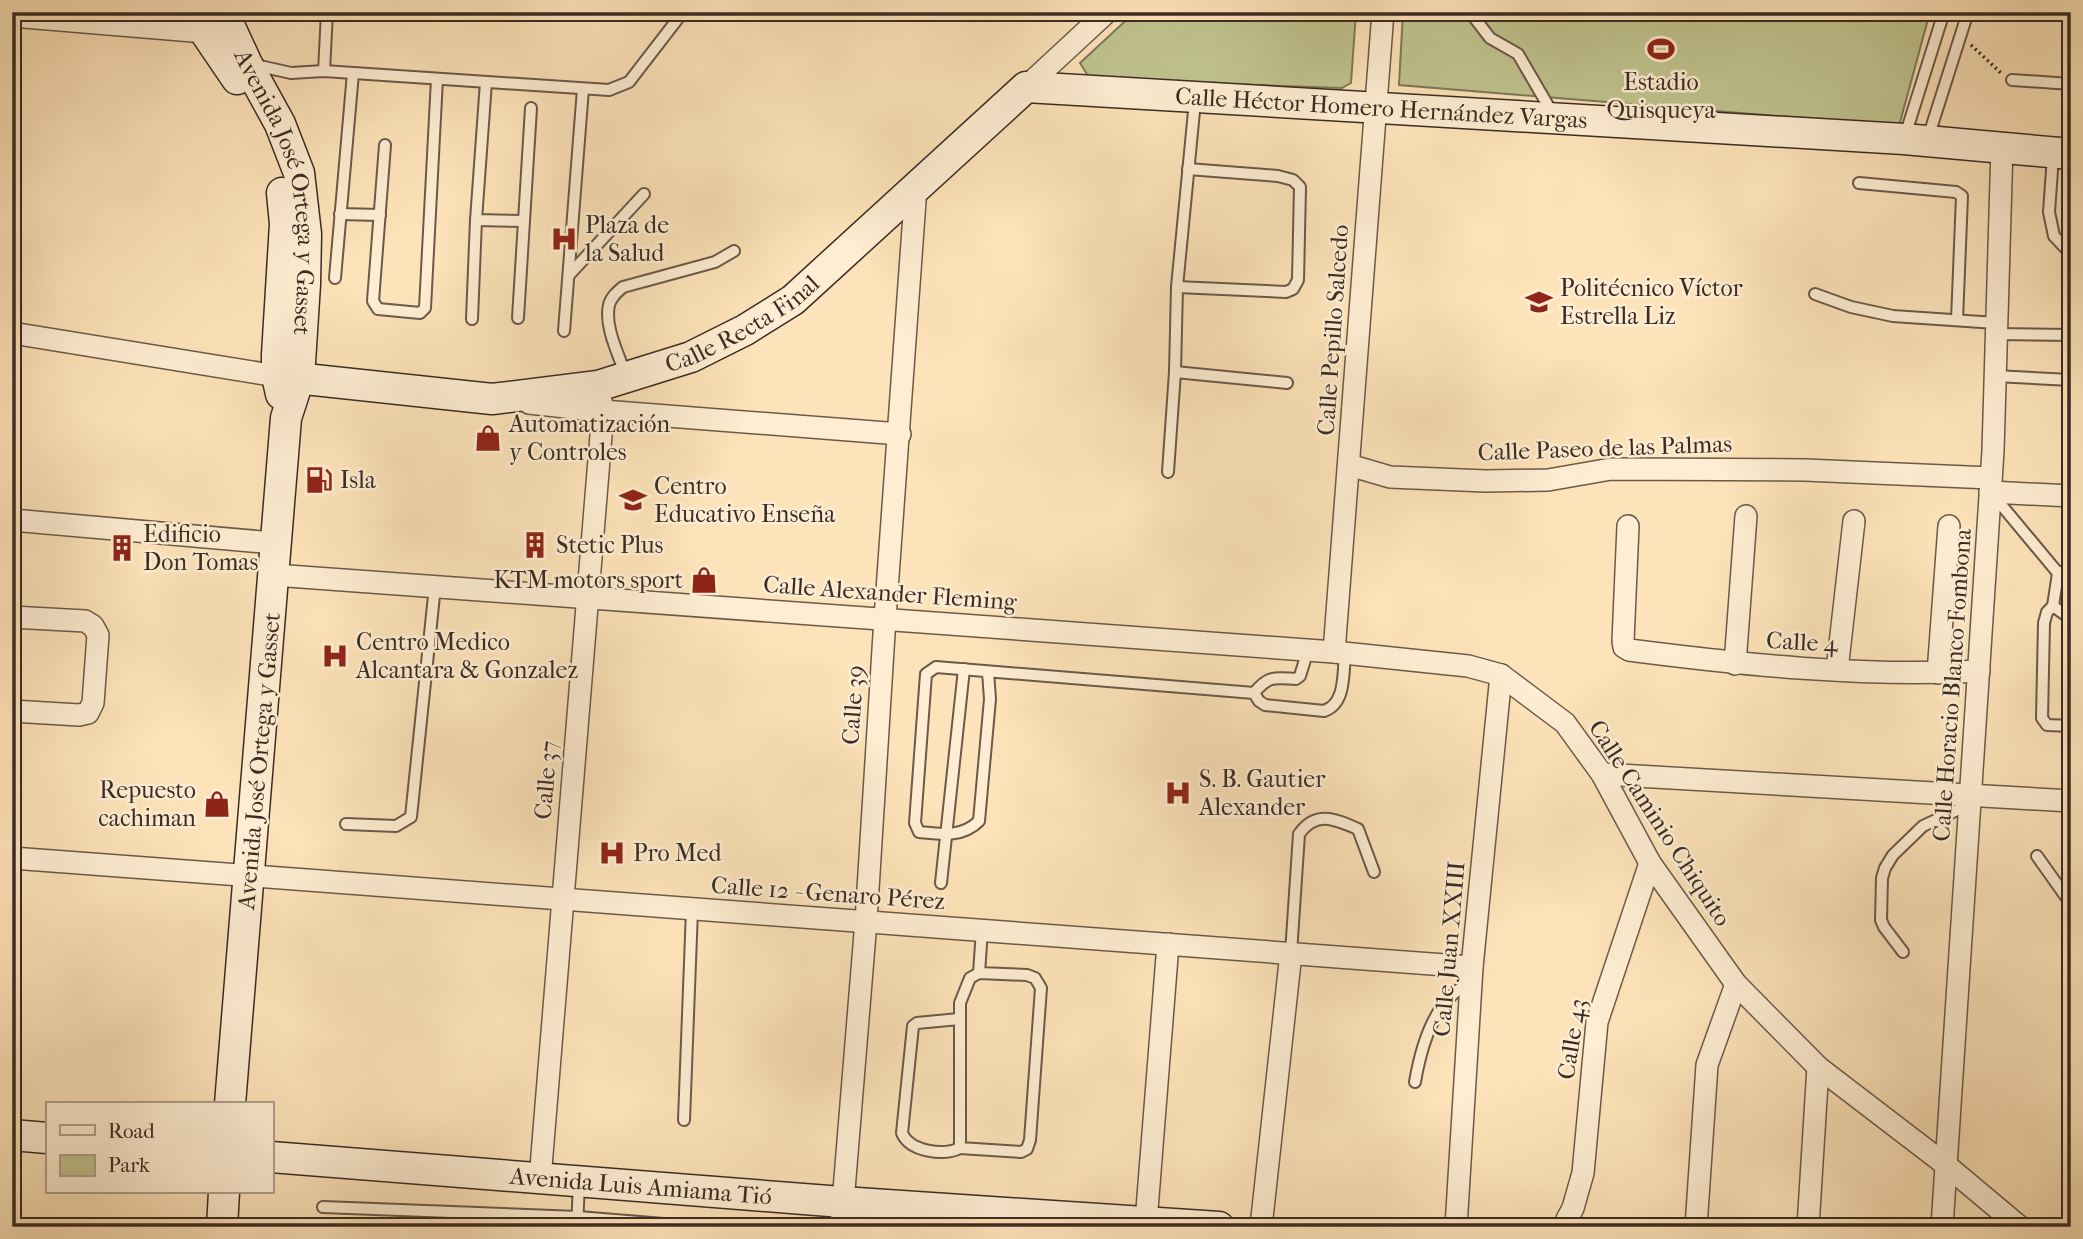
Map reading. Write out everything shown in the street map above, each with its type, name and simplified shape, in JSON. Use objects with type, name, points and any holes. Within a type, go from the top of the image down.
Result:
[{"type":"main road","name":"Avenida José Ortega y Gasset","points":[[209,19],[247,64],[280,124],[299,173],[306,234],[288,377],[230,1102]]},
{"type":"main road","name":"Avenida José Ortega y Gasset","points":[[209,19],[221,53],[257,113],[276,163],[285,224],[278,334],[288,377]]},
{"type":"main road","name":"Calle Héctor Homero Hernández Vargas","points":[[1026,87],[1916,140],[2062,153]]},
{"type":"main road","name":"Calle Recta Final","points":[[288,377],[492,399],[601,398],[627,379],[691,357],[745,330],[793,300],[1026,87]]},
{"type":"main road","points":[[12,1135],[46,1138]]},
{"type":"main road","name":"Avenida Luis Amiama Tió","points":[[273,1157],[579,1181],[841,1214],[1146,1222],[1203,1226]]},
{"type":"main road","points":[[222,1227],[224,1194]]},
{"type":"street","name":"Calle Recta Final","points":[[1026,87],[1107,12]]},
{"type":"street","name":"Calle Pepillo Salcedo","points":[[1340,652],[1349,465],[1382,12]]},
{"type":"street","points":[[12,16],[209,19]]},
{"type":"street","name":"Calle Horacio Blanco Fombona","points":[[1942,1227],[1991,485],[2002,147]]},
{"type":"street","name":"Calle 39","points":[[841,1214],[866,921],[916,187]]},
{"type":"street","points":[[12,333],[288,377]]},
{"type":"street","points":[[601,398],[900,434]]},
{"type":"street","name":"Calle 37","points":[[540,1179],[588,597],[601,398]]},
{"type":"street","name":"Calle Paseo de las Palmas","points":[[1349,465],[1390,477],[1486,481],[1548,480],[1611,469],[1805,470],[1991,485],[2071,496]]},
{"type":"street","points":[[1735,664],[1746,516]]},
{"type":"street","points":[[12,520],[274,543]]},
{"type":"street","points":[[1837,670],[1854,521]]},
{"type":"street","name":"Calle 4","points":[[1628,526],[1623,647],[1629,650],[1735,664],[1938,673],[1979,671]]},
{"type":"street","points":[[1938,673],[1949,526]]},
{"type":"street","name":"Calle Alexander Fleming","points":[[274,575],[1340,652],[1468,666],[1501,675]]},
{"type":"street","points":[[12,617],[85,621],[93,626],[98,635],[93,703],[88,713],[79,715],[12,711]]},
{"type":"street","name":"Calle Caminio Chiquito","points":[[1501,675],[1565,723],[1602,774],[1650,863],[1736,984],[1818,1068],[1946,1165],[2020,1227]]},
{"type":"street","name":"Calle Juan XXIII","points":[[1456,1227],[1471,975],[1501,675]]},
{"type":"street","points":[[1602,774],[1971,800],[2071,801]]},
{"type":"street","name":"Calle 12 - Genaro Pérez","points":[[12,858],[1291,953],[1471,975]]},
{"type":"street","name":"Calle 43","points":[[1563,1227],[1573,1208],[1583,1173],[1597,1022],[1650,863]]},
{"type":"street","points":[[1146,1222],[1168,944]]},
{"type":"street","points":[[1261,1227],[1291,953]]},
{"type":"street","points":[[1696,1227],[1707,1065],[1736,984]]},
{"type":"street","points":[[1808,1227],[1818,1068]]},
{"type":"lane","points":[[324,71],[327,12]]},
{"type":"lane","points":[[247,64],[291,73],[324,71],[609,90],[629,82],[683,12]]},
{"type":"lane","points":[[1470,12],[1490,38],[1517,54],[1550,109],[1551,119]]},
{"type":"lane","points":[[1916,140],[1944,12]]},
{"type":"lane","points":[[1916,140],[1968,12]]},
{"type":"lane","points":[[1939,26],[1959,37]]},
{"type":"lane","points":[[335,278],[353,73]]},
{"type":"lane","points":[[385,145],[373,300],[378,309],[420,313],[425,307],[437,79]]},
{"type":"lane","points":[[2012,80],[2071,83]]},
{"type":"lane","points":[[472,319],[486,82]]},
{"type":"lane","points":[[564,331],[583,89]]},
{"type":"lane","points":[[1168,471],[1175,372],[1177,287],[1195,98]]},
{"type":"lane","points":[[518,318],[531,108]]},
{"type":"lane","points":[[2062,153],[2049,212],[2054,236],[2071,254]]},
{"type":"lane","points":[[1177,287],[1286,292],[1293,289],[1298,280],[1300,187],[1293,180],[1279,176],[1188,169]]},
{"type":"lane","points":[[1859,183],[1956,192],[1962,196],[1957,320]]},
{"type":"lane","points":[[569,275],[644,194]]},
{"type":"lane","points":[[340,214],[380,215]]},
{"type":"lane","points":[[476,219],[524,221]]},
{"type":"lane","points":[[627,379],[609,318],[609,304],[615,294],[623,287],[715,262],[734,251]]},
{"type":"lane","points":[[1815,294],[1851,307],[1893,316],[1957,320],[1996,328],[2071,335]]},
{"type":"lane","points":[[1175,372],[1287,383]]},
{"type":"lane","points":[[1995,376],[2071,380]]},
{"type":"lane","points":[[1991,485],[2058,573],[2053,606],[2044,623],[2042,718],[2047,725],[2071,726]]},
{"type":"lane","points":[[2058,573],[2071,569]]},
{"type":"lane","points":[[346,824],[396,826],[411,817],[435,586]]},
{"type":"lane","points":[[2053,606],[2071,619]]},
{"type":"lane","points":[[1254,693],[1265,680],[1296,679],[1300,676],[1308,650]]},
{"type":"lane","points":[[988,671],[990,699],[979,821],[966,831],[947,834],[919,832],[915,823],[926,674],[936,667],[964,669],[1254,693],[1265,705],[1324,710],[1333,708],[1340,699],[1340,652]]},
{"type":"lane","points":[[941,883],[964,669]]},
{"type":"lane","points":[[1903,952],[1881,920],[1882,878],[1885,868],[1893,855],[1923,826],[1971,800]]},
{"type":"lane","points":[[1291,953],[1299,834],[1306,824],[1317,819],[1336,819],[1358,829],[1374,872]]},
{"type":"lane","points":[[2037,856],[2071,904]]},
{"type":"lane","points":[[684,1120],[692,910]]},
{"type":"lane","points":[[979,973],[982,930]]},
{"type":"lane","points":[[959,1019],[917,1023],[913,1026],[902,1133],[904,1138],[916,1147],[945,1153],[960,1148],[1021,1152],[1027,1149],[1030,1140],[1041,988],[1035,978],[1027,975],[979,973],[970,978],[965,987],[959,1019],[960,1148]]},
{"type":"lane","points":[[1415,1082],[1419,1055],[1437,1017],[1450,995],[1471,975]]},
{"type":"lane","points":[[578,1222],[579,1181]]},
{"type":"lane","points":[[323,1207],[701,1227]]},
{"type":"path","points":[[1959,37],[1985,55],[2002,74],[2012,80]]},
{"type":"green space","points":[[1135,12],[1356,12],[1351,83],[1342,88],[1090,79],[1080,63]]},
{"type":"green space","name":"Estadio Quisqueya","points":[[1403,12],[1930,12],[1899,126],[1399,85]]},
{"type":"place","name":"Estadio Quisqueya","points":[[1661,49]]},
{"type":"place","name":"Plaza de la Salud","points":[[564,239]]},
{"type":"place","name":"Politécnico Víctor Estrella Liz","points":[[1539,302]]},
{"type":"place","name":"Automatización y Controles","points":[[488,438]]},
{"type":"place","name":"Isla","points":[[319,480]]},
{"type":"place","name":"Centro Educativo Enseña","points":[[633,500]]},
{"type":"place","name":"Stetic Plus","points":[[535,545]]},
{"type":"place","name":"Edificio Don Tomas","points":[[122,548]]},
{"type":"place","name":"KTM motors sport","points":[[704,580]]},
{"type":"place","name":"Centro Medico Alcantara & Gonzalez","points":[[335,656]]},
{"type":"place","name":"S. B. Gautier Alexander","points":[[1178,793]]},
{"type":"place","name":"Repuesto cachiman","points":[[217,804]]},
{"type":"place","name":"Pro Med","points":[[612,853]]}]
